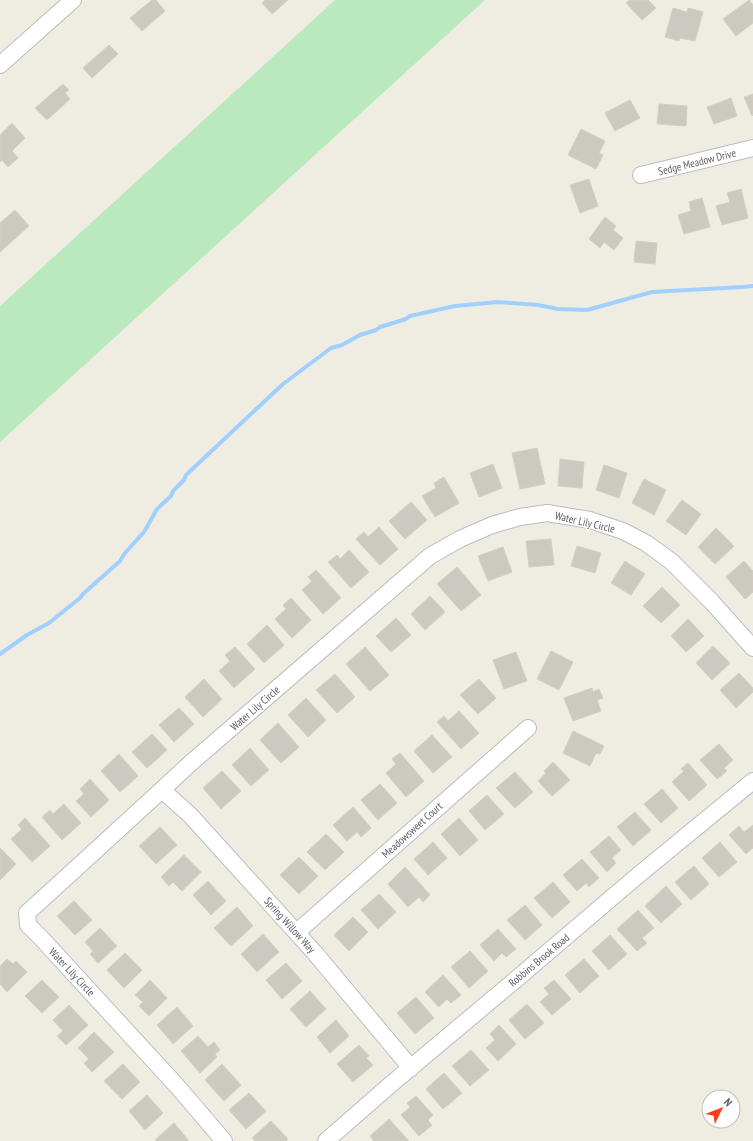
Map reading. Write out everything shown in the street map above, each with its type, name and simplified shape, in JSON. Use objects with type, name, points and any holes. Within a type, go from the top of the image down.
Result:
[{"type":"street","points":[[0,65],[72,0]]},
{"type":"street","name":"Sedge Meadow Drive","points":[[641,175],[753,148]]},
{"type":"street","name":"Water Lily Circle","points":[[224,1141],[177,1086],[28,925],[27,913],[193,761],[430,556],[460,539],[492,524],[520,517],[547,513],[590,520],[623,531],[646,543],[672,562],[751,643]]},
{"type":"street","name":"Meadowsweet Court","points":[[297,932],[528,728]]},
{"type":"street","name":"Robbins Brook Road","points":[[326,1141],[636,877],[753,781]]},
{"type":"street","name":"Spring Willow Way","points":[[162,790],[190,815],[297,932],[410,1068]]},
{"type":"green space","points":[[335,0],[485,0],[0,442],[0,306]]},
{"type":"building","points":[[152,0],[156,0],[165,11],[142,31],[130,18]]},
{"type":"building","points":[[265,0],[288,0],[272,14],[262,3]]},
{"type":"building","points":[[630,0],[648,0],[656,8],[642,20],[626,3]]},
{"type":"building","points":[[749,0],[753,5],[753,23],[736,36],[723,19]]},
{"type":"building","points":[[673,8],[687,12],[688,8],[703,12],[695,41],[680,38],[679,41],[665,37]]},
{"type":"building","points":[[109,45],[118,54],[92,78],[83,68]]},
{"type":"building","points":[[63,84],[69,90],[65,93],[70,99],[47,120],[35,108]]},
{"type":"building","points":[[753,94],[753,115],[752,116],[744,97]]},
{"type":"building","points":[[731,98],[737,116],[714,124],[707,107]]},
{"type":"building","points":[[630,100],[640,118],[615,131],[605,113]]},
{"type":"building","points":[[659,104],[687,106],[686,126],[657,124]]},
{"type":"building","points":[[12,123],[25,138],[12,151],[18,158],[8,167],[2,160],[0,162],[0,135]]},
{"type":"building","points":[[581,129],[605,141],[599,153],[603,155],[596,169],[568,155]]},
{"type":"building","points":[[589,179],[598,206],[580,213],[570,185]]},
{"type":"building","points":[[741,189],[748,218],[722,225],[716,206],[730,202],[727,193]]},
{"type":"building","points":[[702,198],[710,227],[684,234],[678,215],[691,211],[689,202]]},
{"type":"building","points":[[15,210],[29,226],[0,252],[0,223]]},
{"type":"building","points":[[605,217],[616,226],[613,230],[623,238],[614,250],[604,242],[600,248],[589,239]]},
{"type":"building","points":[[636,241],[657,243],[655,264],[634,262]]},
{"type":"building","points":[[537,448],[545,484],[520,489],[512,453]]},
{"type":"building","points":[[560,459],[584,462],[582,488],[558,486]]},
{"type":"building","points":[[493,464],[502,488],[479,497],[470,473]]},
{"type":"building","points":[[604,465],[627,473],[619,498],[596,490]]},
{"type":"building","points":[[444,477],[459,503],[435,517],[422,496],[436,488],[434,483]]},
{"type":"building","points":[[644,479],[666,490],[654,515],[632,503]]},
{"type":"building","points":[[682,500],[701,514],[686,535],[666,521]]},
{"type":"building","points":[[411,502],[427,520],[405,539],[389,521]]},
{"type":"building","points":[[379,527],[398,549],[380,565],[356,539],[364,532],[368,537]]},
{"type":"building","points":[[716,528],[734,546],[715,564],[698,547]]},
{"type":"building","points":[[551,539],[554,565],[529,567],[526,541]]},
{"type":"building","points":[[577,546],[601,553],[595,573],[571,566]]},
{"type":"building","points":[[503,547],[512,572],[488,581],[478,556]]},
{"type":"building","points":[[349,550],[369,572],[351,588],[328,562],[337,555],[340,559]]},
{"type":"building","points":[[625,561],[645,574],[631,595],[611,583]]},
{"type":"building","points":[[744,561],[753,571],[753,592],[745,599],[726,577]]},
{"type":"building","points":[[457,567],[481,595],[461,611],[437,584]]},
{"type":"building","points":[[316,570],[341,598],[323,614],[302,590],[312,581],[308,577]]},
{"type":"building","points":[[662,587],[680,605],[661,623],[643,606]]},
{"type":"building","points":[[430,596],[445,612],[425,630],[411,614]]},
{"type":"building","points":[[291,598],[311,620],[292,638],[275,619],[286,609],[283,605]]},
{"type":"building","points":[[396,618],[411,635],[391,652],[376,636]]},
{"type":"building","points":[[688,619],[704,636],[686,652],[671,636]]},
{"type":"building","points":[[267,625],[284,645],[264,663],[247,644]]},
{"type":"building","points":[[713,646],[730,663],[712,680],[696,663]]},
{"type":"building","points":[[235,647],[255,669],[234,688],[219,671],[230,661],[225,655]]},
{"type":"building","points":[[365,647],[389,675],[370,691],[346,664]]},
{"type":"building","points":[[551,651],[573,662],[559,690],[537,679]]},
{"type":"building","points":[[516,652],[527,681],[504,689],[493,660]]},
{"type":"building","points":[[739,673],[753,688],[753,692],[736,708],[720,690]]},
{"type":"building","points":[[335,674],[355,697],[337,713],[316,690]]},
{"type":"building","points":[[204,679],[222,699],[203,717],[185,697]]},
{"type":"building","points":[[479,679],[496,698],[478,714],[460,695]]},
{"type":"building","points":[[592,688],[593,692],[599,689],[603,698],[597,700],[601,711],[573,721],[564,698]]},
{"type":"building","points":[[306,698],[326,720],[308,737],[288,715]]},
{"type":"building","points":[[179,708],[194,724],[174,742],[159,725]]},
{"type":"building","points":[[459,711],[479,733],[461,749],[437,722],[444,716],[448,721]]},
{"type":"building","points":[[278,723],[299,747],[281,763],[260,740]]},
{"type":"building","points":[[573,731],[604,746],[600,754],[596,753],[590,766],[563,753]]},
{"type":"building","points":[[152,734],[167,750],[147,768],[132,752]]},
{"type":"building","points":[[432,735],[452,757],[433,773],[414,751]]},
{"type":"building","points":[[719,744],[733,760],[724,768],[727,771],[717,779],[700,760]]},
{"type":"building","points":[[250,748],[269,770],[251,786],[232,765]]},
{"type":"building","points":[[400,753],[424,781],[406,797],[386,773],[396,764],[392,759]]},
{"type":"building","points":[[119,754],[138,776],[120,792],[101,771]]},
{"type":"building","points":[[553,762],[570,780],[552,796],[538,781],[546,773],[544,771]]},
{"type":"building","points":[[688,763],[707,785],[689,801],[672,782],[684,771],[681,769]]},
{"type":"building","points":[[222,771],[241,791],[221,809],[203,788]]},
{"type":"building","points":[[515,772],[533,792],[515,808],[496,788]]},
{"type":"building","points":[[90,779],[109,800],[91,817],[76,801],[84,794],[80,789]]},
{"type":"building","points":[[380,784],[397,803],[378,820],[361,800]]},
{"type":"building","points":[[662,789],[678,808],[661,823],[644,804]]},
{"type":"building","points":[[487,795],[504,814],[485,830],[469,811]]},
{"type":"building","points":[[64,804],[81,823],[62,840],[42,817],[50,810],[53,814]]},
{"type":"building","points":[[353,807],[371,828],[361,837],[357,832],[347,841],[333,825]]},
{"type":"building","points":[[635,812],[651,830],[633,846],[617,827]]},
{"type":"building","points":[[25,818],[50,846],[32,862],[11,839],[22,829],[18,825]]},
{"type":"building","points":[[459,818],[478,840],[460,856],[441,834]]},
{"type":"building","points":[[753,825],[753,848],[746,854],[729,835],[739,826],[744,832]]},
{"type":"building","points":[[160,827],[177,845],[156,864],[139,846]]},
{"type":"building","points":[[326,834],[344,852],[325,870],[307,852]]},
{"type":"building","points":[[609,836],[621,850],[612,858],[616,863],[607,872],[590,852]]},
{"type":"building","points":[[433,842],[447,858],[428,875],[414,859]]},
{"type":"building","points":[[720,842],[737,862],[719,877],[702,858]]},
{"type":"building","points":[[0,848],[16,864],[0,880]]},
{"type":"building","points":[[184,855],[201,872],[182,891],[173,882],[169,886],[161,877]]},
{"type":"building","points":[[299,857],[318,876],[299,894],[280,875]]},
{"type":"building","points":[[582,859],[599,878],[589,887],[586,883],[577,891],[563,875]]},
{"type":"building","points":[[694,866],[709,884],[691,900],[675,882]]},
{"type":"building","points":[[405,867],[430,895],[423,902],[419,897],[408,907],[388,884]]},
{"type":"building","points":[[208,881],[226,901],[211,915],[193,895]]},
{"type":"building","points":[[553,882],[570,902],[552,918],[534,898]]},
{"type":"building","points":[[666,886],[682,904],[661,923],[645,906]]},
{"type":"building","points":[[379,894],[396,912],[378,929],[361,910]]},
{"type":"building","points":[[74,901],[92,920],[75,935],[57,916]]},
{"type":"building","points":[[525,905],[542,925],[525,940],[507,920]]},
{"type":"building","points":[[237,907],[253,926],[231,946],[214,928]]},
{"type":"building","points":[[638,910],[654,928],[642,938],[647,943],[637,951],[617,929]]},
{"type":"building","points":[[353,917],[368,932],[349,951],[334,935]]},
{"type":"building","points":[[100,928],[117,946],[98,963],[90,954],[93,951],[85,942]]},
{"type":"building","points":[[498,929],[516,949],[506,957],[502,953],[494,961],[480,945]]},
{"type":"building","points":[[263,934],[279,952],[257,972],[241,954]]},
{"type":"building","points":[[610,935],[627,954],[609,970],[592,951]]},
{"type":"building","points":[[470,951],[488,971],[469,988],[451,967]]},
{"type":"building","points":[[125,953],[142,970],[124,988],[107,970]]},
{"type":"building","points":[[7,959],[13,964],[16,961],[27,972],[7,992],[0,984],[0,966]]},
{"type":"building","points":[[584,959],[599,976],[580,993],[565,975]]},
{"type":"building","points":[[286,963],[302,981],[282,999],[266,980]]},
{"type":"building","points":[[443,975],[461,995],[451,1003],[447,999],[439,1007],[425,992]]},
{"type":"building","points":[[42,980],[59,997],[42,1013],[25,996]]},
{"type":"building","points":[[150,980],[167,998],[149,1016],[139,1006],[143,1002],[135,995]]},
{"type":"building","points":[[554,980],[571,999],[552,1015],[540,1002],[549,994],[544,988]]},
{"type":"building","points":[[310,991],[326,1009],[306,1027],[290,1009]]},
{"type":"building","points":[[416,997],[434,1018],[415,1034],[397,1013]]},
{"type":"building","points":[[527,1004],[544,1023],[525,1039],[509,1020]]},
{"type":"building","points":[[69,1005],[88,1025],[66,1045],[57,1036],[63,1031],[53,1020]]},
{"type":"building","points":[[177,1007],[193,1026],[173,1044],[157,1025]]},
{"type":"building","points":[[336,1020],[349,1036],[330,1053],[317,1037]]},
{"type":"building","points":[[499,1025],[516,1044],[498,1061],[486,1048],[495,1040],[490,1034]]},
{"type":"building","points":[[94,1032],[114,1052],[92,1072],[84,1063],[89,1059],[78,1048]]},
{"type":"building","points":[[198,1036],[208,1047],[214,1042],[220,1050],[215,1054],[217,1057],[200,1073],[181,1051]]},
{"type":"building","points":[[359,1045],[369,1056],[366,1058],[373,1065],[353,1082],[337,1064]]},
{"type":"building","points":[[471,1050],[489,1070],[470,1086],[452,1066]]},
{"type":"building","points":[[123,1064],[140,1082],[122,1099],[104,1081]]},
{"type":"building","points":[[222,1064],[241,1085],[224,1101],[205,1080]]},
{"type":"building","points":[[444,1073],[462,1093],[443,1109],[426,1089]]},
{"type":"building","points":[[249,1093],[266,1111],[246,1129],[229,1110]]},
{"type":"building","points":[[147,1095],[163,1113],[145,1130],[129,1111]]},
{"type":"building","points":[[416,1096],[433,1115],[428,1120],[432,1125],[419,1136],[401,1115],[410,1107],[407,1103]]},
{"type":"building","points":[[389,1119],[409,1141],[374,1141],[370,1136]]},
{"type":"building","points":[[271,1121],[288,1139],[286,1141],[255,1141],[252,1138]]},
{"type":"building","points":[[174,1123],[189,1141],[155,1140]]},
{"type":"waterway","points":[[0,654],[27,635],[49,623],[80,598],[120,561],[125,553],[144,532],[157,509],[171,496],[173,491],[184,480],[186,475],[283,384],[331,348],[342,345],[360,335],[406,319],[410,316],[455,306],[498,302],[538,305],[558,309],[587,310],[652,292],[753,286]]}]
